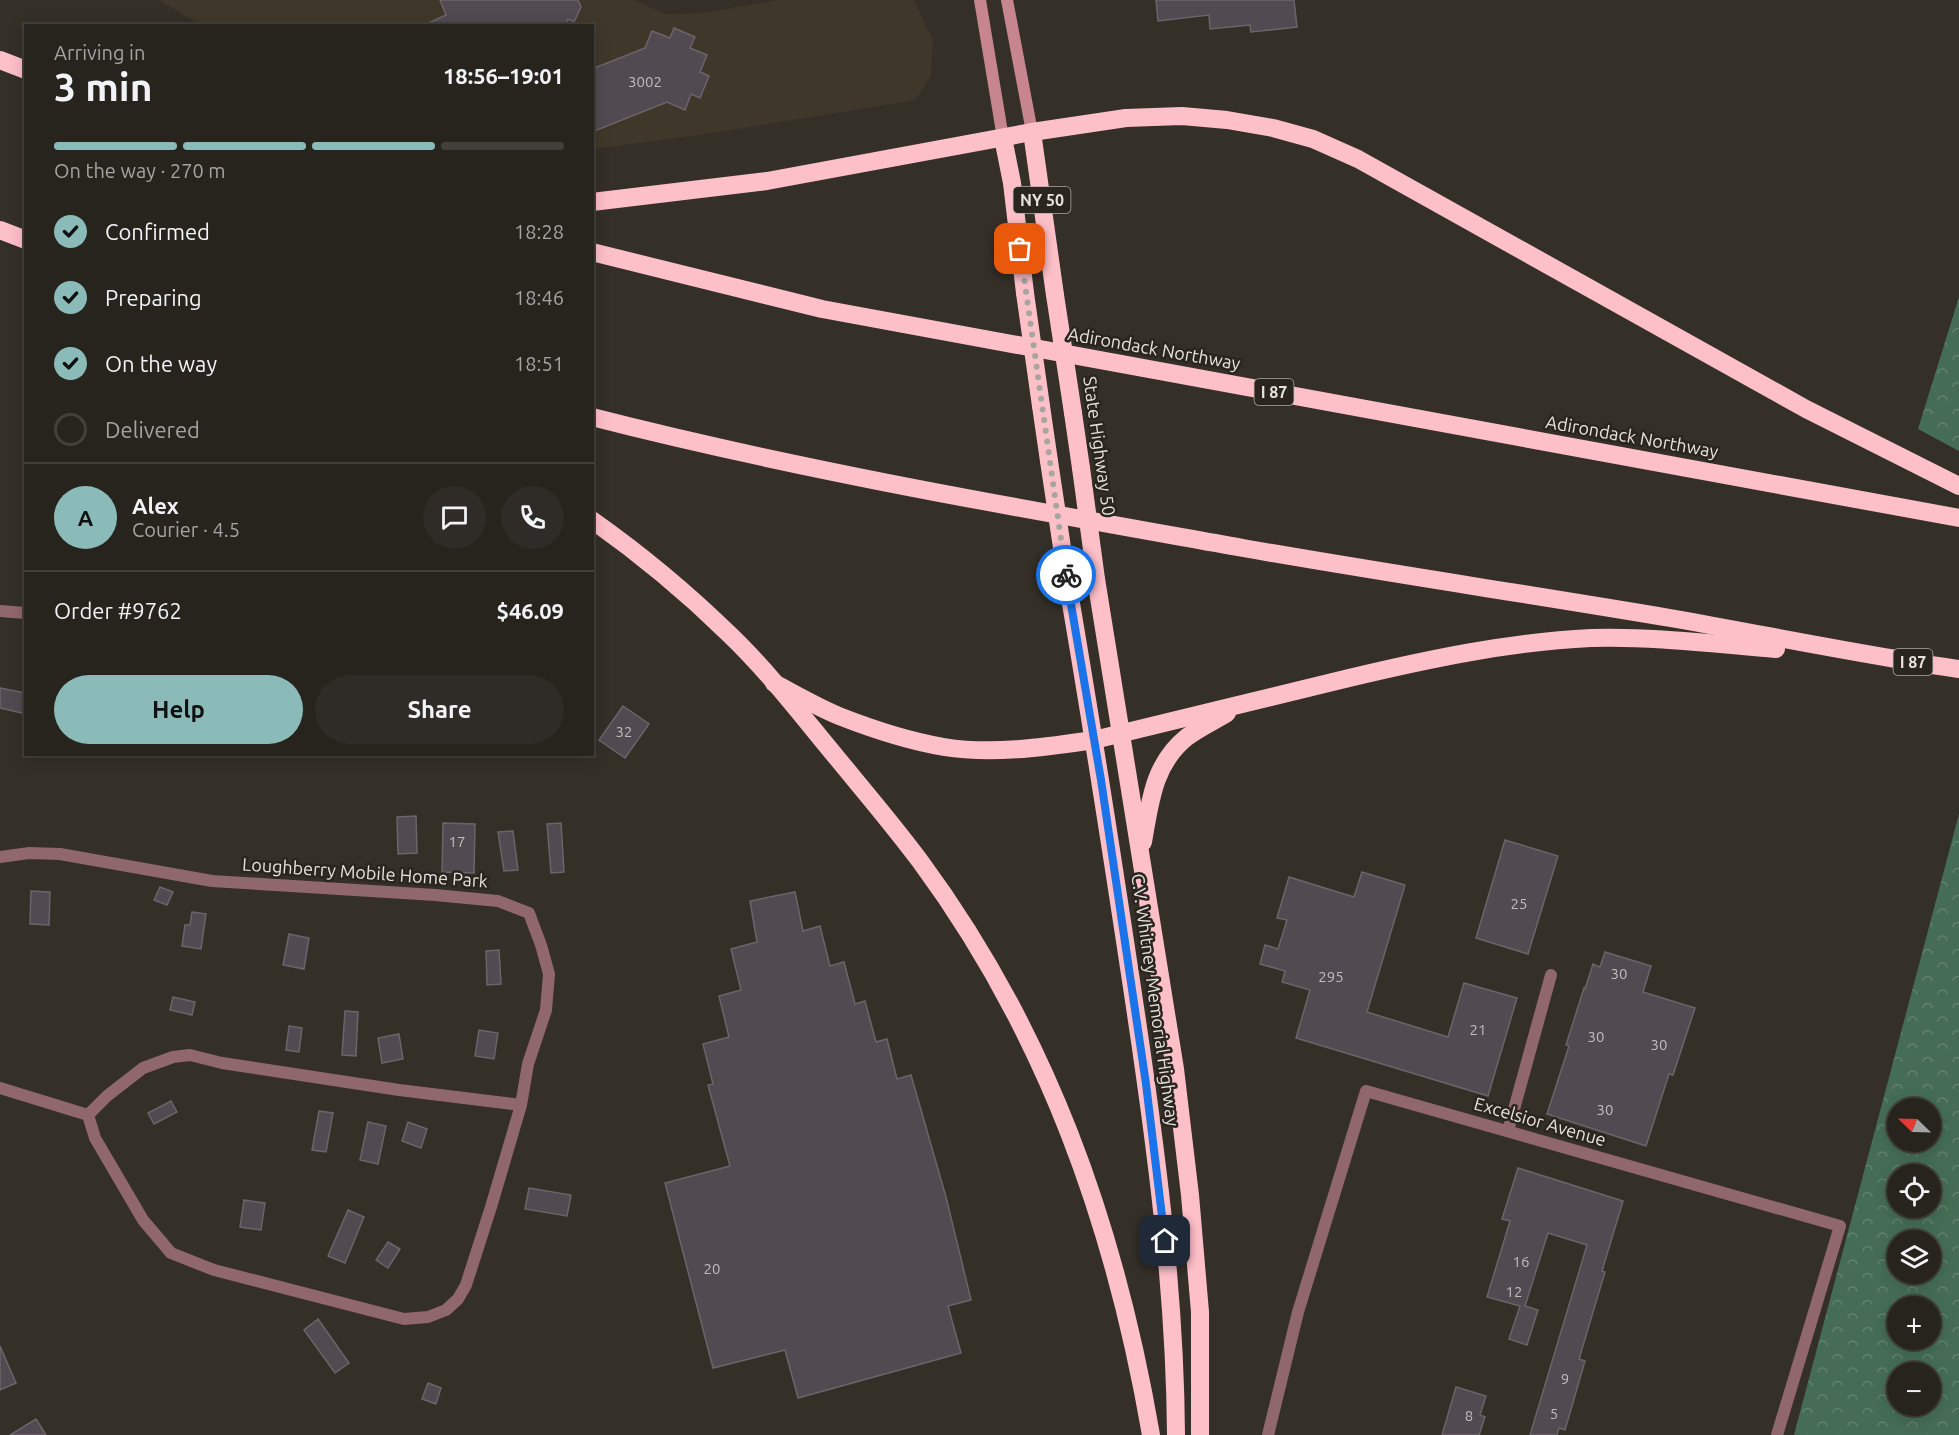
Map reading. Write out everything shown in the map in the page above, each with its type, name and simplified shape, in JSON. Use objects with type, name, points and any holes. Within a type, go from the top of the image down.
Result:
[{"type":"highway","points":[[0,60],[24,69]]},
{"type":"highway","points":[[594,202],[767,182],[1032,132],[1126,118],[1182,116],[1227,120],[1273,128],[1313,139],[1358,159],[1806,409],[1959,486]]},
{"type":"highway","name":"State Highway 50","points":[[1032,132],[1096,579]]},
{"type":"highway","name":"C.V. Whitney Memorial Highway","points":[[1003,138],[1012,183],[1025,293],[1066,574],[1094,740],[1148,1096],[1161,1198],[1175,1350],[1176,1435]]},
{"type":"highway","points":[[0,230],[24,239]]},
{"type":"highway","name":"Adirondack Northway","points":[[594,252],[822,309],[1959,518]]},
{"type":"highway","name":"I 87","points":[[594,418],[673,438],[887,484],[1398,576],[1670,619],[1868,656],[1959,669]]},
{"type":"highway","points":[[594,522],[674,583],[729,634],[774,683],[920,861],[988,965],[1036,1053],[1077,1150],[1110,1249],[1141,1377],[1151,1435]]},
{"type":"highway","name":"C.V. Whitney Memorial Highway","points":[[1096,579],[1173,1057],[1190,1195],[1200,1312],[1200,1435]]},
{"type":"highway","points":[[774,683],[838,716],[908,739],[946,747],[985,750],[1046,747],[1094,740],[1246,702],[1465,652],[1523,644],[1592,638],[1662,640],[1868,656]]},
{"type":"highway","points":[[1141,856],[1155,781],[1160,768],[1175,747],[1188,736],[1246,702]]},
{"type":"main road","name":"NY 50","points":[[980,0],[1003,138]]},
{"type":"main road","name":"State Highway 50","points":[[1007,0],[1032,132]]},
{"type":"street","points":[[0,611],[24,613]]},
{"type":"street","name":"Loughberry Mobile Home Park","points":[[0,857],[29,853],[60,854],[212,880],[498,901],[529,913],[541,945],[549,974],[546,1010],[528,1064],[521,1105],[466,1285],[458,1299],[446,1310],[428,1317],[405,1319],[214,1270],[171,1253],[143,1220],[95,1138],[88,1116]]},
{"type":"street","points":[[1508,1131],[1551,975]]},
{"type":"street","points":[[0,1088],[88,1116],[107,1096],[144,1068],[190,1055],[222,1063],[364,1085],[521,1105]]},
{"type":"street","name":"Excelsior Avenue","points":[[1268,1435],[1298,1312],[1366,1090],[1840,1226],[1777,1435]]},
{"type":"shaded area","points":[[159,0],[634,0],[665,14],[704,13],[777,0],[914,0],[933,40],[931,76],[915,100],[714,133],[594,149],[594,24],[199,24]]},
{"type":"green space","points":[[1959,297],[1959,451],[1918,429]]},
{"type":"green space","points":[[1959,814],[1959,1435],[1794,1435]]},
{"type":"building","points":[[440,0],[578,0],[581,7],[574,22],[568,19],[566,24],[426,24],[446,15]]},
{"type":"building","points":[[1156,0],[1294,0],[1297,27],[1251,32],[1250,25],[1210,29],[1209,15],[1158,21]]},
{"type":"building","points":[[674,28],[695,37],[690,48],[707,55],[700,72],[709,76],[700,98],[691,94],[685,110],[667,102],[594,131],[594,68],[645,48],[652,31],[670,38]]},
{"type":"building","points":[[0,688],[24,693],[24,714],[0,708]]},
{"type":"building","points":[[623,706],[649,724],[625,758],[599,740]]},
{"type":"building","points":[[416,816],[417,853],[398,854],[397,817]]},
{"type":"building","points":[[443,823],[475,824],[474,873],[442,872]]},
{"type":"building","points":[[561,823],[564,872],[551,873],[547,824]]},
{"type":"building","points":[[513,831],[518,870],[504,871],[498,832]]},
{"type":"building","points":[[1505,840],[1558,856],[1528,954],[1476,938]]},
{"type":"building","points":[[1362,872],[1405,885],[1367,1012],[1448,1037],[1464,983],[1517,998],[1488,1096],[1296,1038],[1310,990],[1282,982],[1285,971],[1260,964],[1265,945],[1278,949],[1287,920],[1277,918],[1289,877],[1354,897]]},
{"type":"building","points":[[160,887],[173,892],[167,905],[154,900]]},
{"type":"building","points":[[31,891],[50,892],[49,925],[30,924]]},
{"type":"building","points":[[795,892],[803,931],[820,926],[830,966],[844,962],[855,1004],[865,1001],[876,1042],[887,1039],[897,1079],[911,1075],[946,1197],[971,1300],[948,1306],[961,1353],[798,1398],[785,1350],[713,1368],[665,1183],[730,1166],[708,1085],[713,1084],[703,1044],[729,1037],[719,996],[741,990],[731,949],[757,942],[750,901]]},
{"type":"building","points":[[192,912],[206,914],[201,949],[182,946],[185,925],[190,925]]},
{"type":"building","points":[[289,934],[309,938],[304,969],[283,965]]},
{"type":"building","points":[[499,950],[501,984],[487,985],[486,951]]},
{"type":"building","points":[[1605,952],[1651,966],[1643,992],[1695,1008],[1673,1075],[1669,1074],[1646,1146],[1547,1114],[1569,1046],[1566,1045],[1584,988],[1593,964],[1600,967]]},
{"type":"building","points":[[173,997],[195,1002],[192,1015],[170,1010]]},
{"type":"building","points":[[345,1011],[358,1012],[356,1056],[342,1055]]},
{"type":"building","points":[[289,1026],[302,1028],[299,1052],[286,1050]]},
{"type":"building","points":[[479,1030],[498,1033],[494,1059],[475,1056]]},
{"type":"building","points":[[399,1034],[403,1059],[382,1063],[378,1038]]},
{"type":"building","points":[[171,1101],[177,1112],[154,1124],[148,1113]]},
{"type":"building","points":[[319,1111],[333,1113],[326,1152],[312,1150]]},
{"type":"building","points":[[368,1122],[386,1126],[378,1164],[360,1160]]},
{"type":"building","points":[[408,1122],[427,1129],[421,1148],[402,1141]]},
{"type":"building","points":[[1518,1168],[1623,1201],[1579,1359],[1585,1361],[1565,1430],[1559,1428],[1557,1435],[1530,1435],[1587,1245],[1548,1233],[1525,1306],[1538,1310],[1527,1345],[1509,1339],[1520,1306],[1487,1297],[1510,1221],[1502,1219]]},
{"type":"building","points":[[529,1188],[571,1195],[567,1216],[525,1209]]},
{"type":"building","points":[[244,1200],[265,1203],[261,1230],[240,1227]]},
{"type":"building","points":[[348,1210],[364,1217],[345,1263],[328,1256]]},
{"type":"building","points":[[388,1242],[400,1249],[388,1268],[376,1260]]},
{"type":"building","points":[[318,1319],[349,1363],[335,1373],[304,1330]]},
{"type":"building","points":[[0,1346],[16,1383],[0,1390]]},
{"type":"building","points":[[428,1383],[441,1388],[436,1404],[422,1399]]},
{"type":"building","points":[[1456,1387],[1486,1396],[1480,1415],[1485,1417],[1479,1435],[1442,1435]]},
{"type":"building","points":[[36,1419],[46,1435],[10,1435]]},
{"type":"way so far","points":[[1020,249],[1066,575]]},
{"type":"route","points":[[1066,575],[1101,780],[1146,1084],[1165,1241]]}]
